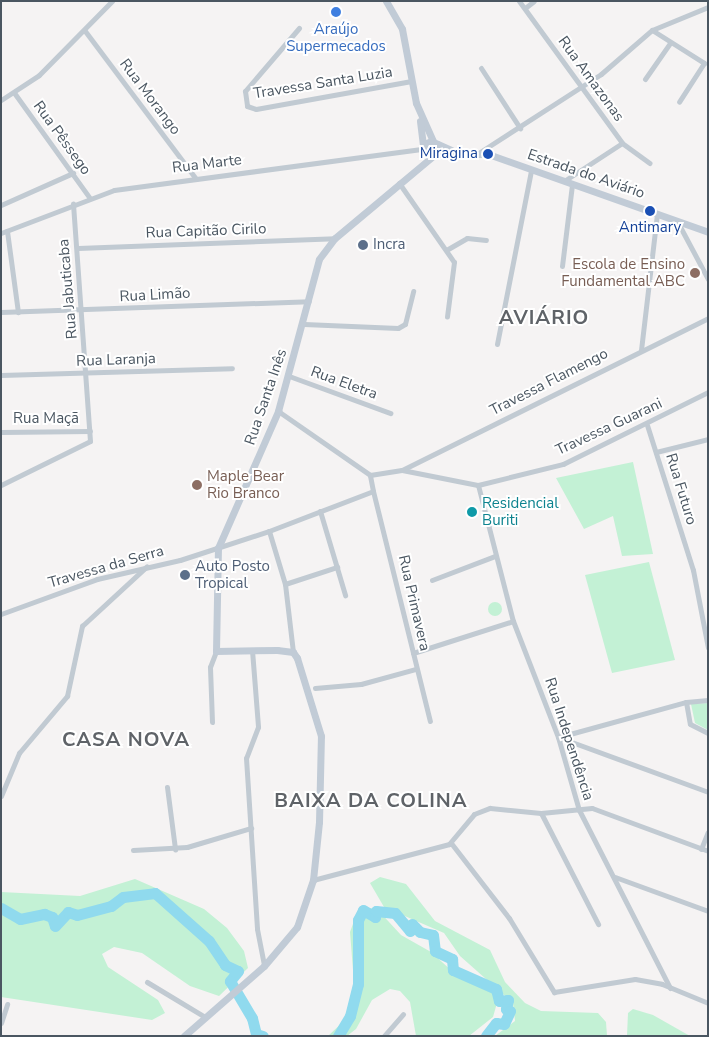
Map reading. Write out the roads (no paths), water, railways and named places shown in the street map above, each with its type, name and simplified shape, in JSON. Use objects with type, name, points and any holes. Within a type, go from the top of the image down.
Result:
[{"type":"street","points":[[386,1],[402,29],[420,118],[423,149],[415,170]]},
{"type":"street","name":"Rua Amazonas","points":[[520,1],[580,88],[622,142],[650,163]]},
{"type":"street","points":[[525,8],[534,1]]},
{"type":"street","points":[[1,100],[15,94],[85,31],[109,3]]},
{"type":"street","points":[[480,152],[580,88],[652,30],[708,7]]},
{"type":"street","name":"Travessa Santa Luzia","points":[[299,28],[245,91],[246,106],[412,81]]},
{"type":"street","points":[[652,30],[704,63],[679,102]]},
{"type":"street","name":"Rua Morango","points":[[85,31],[196,179]]},
{"type":"street","points":[[644,79],[670,43]]},
{"type":"street","points":[[481,68],[520,128]]},
{"type":"street","name":"Rua Pêssego","points":[[15,94],[89,197]]},
{"type":"street","points":[[420,118],[435,143],[434,155],[423,149]]},
{"type":"street","points":[[564,181],[622,142]]},
{"type":"street","points":[[423,149],[435,143]]},
{"type":"street","name":"Estrada do Aviário","points":[[435,143],[454,151]]},
{"type":"street","name":"Rua Marte","points":[[4,232],[89,197],[196,179],[423,149]]},
{"type":"street","name":"Estrada do Aviário","points":[[434,155],[454,151],[480,152],[708,232]]},
{"type":"street","name":"Rua Santa Inês","points":[[216,651],[218,548],[278,412],[304,324],[319,259],[335,238],[399,182],[434,155]]},
{"type":"street","points":[[497,344],[531,170]]},
{"type":"street","points":[[1,205],[73,173]]},
{"type":"street","points":[[399,182],[448,249],[455,269],[447,317]]},
{"type":"street","points":[[562,266],[572,184]]},
{"type":"street","name":"Rua Jabuticaba","points":[[73,204],[83,311],[90,431]]},
{"type":"street","points":[[641,350],[657,213]]},
{"type":"street","points":[[676,220],[708,280]]},
{"type":"street","points":[[4,232],[18,312]]},
{"type":"street","name":"Rua Capitão Cirilo","points":[[78,248],[335,238]]},
{"type":"street","points":[[448,249],[467,238],[486,240]]},
{"type":"street","points":[[304,324],[398,328],[406,324],[412,291]]},
{"type":"street","name":"Rua Limão","points":[[1,312],[83,311],[309,301]]},
{"type":"street","name":"Travessa Flamengo","points":[[402,470],[708,318]]},
{"type":"street","name":"Rua Laranja","points":[[1,375],[87,374],[232,368]]},
{"type":"street","name":"Rua Eletra","points":[[289,376],[390,413]]},
{"type":"street","name":"Travessa Guarani","points":[[370,475],[402,470],[478,485],[563,464],[647,425],[708,392]]},
{"type":"street","points":[[218,548],[373,492],[370,475],[278,412]]},
{"type":"street","name":"Rua Futuro","points":[[647,425],[693,570],[708,648]]},
{"type":"street","points":[[1,485],[85,447],[90,431]]},
{"type":"street","name":"Rua Maçã","points":[[1,432],[90,431]]},
{"type":"street","points":[[656,452],[708,440]]},
{"type":"street","name":"Rua Independência","points":[[478,485],[513,621],[558,737],[579,810],[615,877],[670,988]]},
{"type":"street","name":"Rua Primavera","points":[[373,492],[430,721]]},
{"type":"street","points":[[320,511],[345,595]]},
{"type":"street","points":[[184,1036],[261,968],[297,927],[313,880],[323,747],[316,712],[293,652],[285,584],[269,531]]},
{"type":"street","name":"Travessa da Serra","points":[[1,614],[147,566],[218,548]]},
{"type":"street","points":[[432,580],[495,556]]},
{"type":"street","points":[[1,796],[19,753],[67,696],[82,626],[147,566]]},
{"type":"street","points":[[285,584],[337,567]]},
{"type":"street","points":[[413,653],[513,621]]},
{"type":"street","points":[[252,650],[258,727],[246,758],[261,968]]},
{"type":"street","points":[[212,722],[210,667],[216,651],[293,652]]},
{"type":"street","points":[[315,688],[361,684],[416,669]]},
{"type":"street","points":[[558,737],[686,702],[708,700]]},
{"type":"street","points":[[686,702],[690,724],[708,733]]},
{"type":"street","points":[[558,737],[708,792]]},
{"type":"street","points":[[167,787],[175,849]]},
{"type":"street","points":[[313,880],[451,843],[480,810],[541,813],[592,808],[708,851]]},
{"type":"street","points":[[541,813],[598,924]]},
{"type":"street","points":[[133,850],[175,849],[251,828]]},
{"type":"street","points":[[701,849],[708,832]]},
{"type":"street","points":[[451,843],[509,918],[554,992],[635,978],[670,988],[708,1003]]},
{"type":"street","points":[[615,877],[708,911]]},
{"type":"street","points":[[147,982],[205,1017]]},
{"type":"street","points":[[1,1023],[7,1004]]},
{"type":"street","points":[[384,1036],[403,1014]]},
{"type":"waterway","points":[[1,908],[20,919],[44,914],[52,917],[55,926],[68,912],[77,915],[111,906],[123,897],[155,893],[209,941],[225,965],[238,971],[230,981],[252,1018],[256,1034],[263,1036]]},
{"type":"waterway","points":[[338,1036],[350,1016],[358,984],[358,920],[363,910],[375,917],[376,911],[395,913],[410,931],[412,924],[420,932],[433,935],[435,951],[452,959],[453,970],[496,989],[499,1001],[508,1000],[506,1009],[510,1011],[504,1024],[496,1023],[486,1036]]},
{"type":"place","name":"Araújo Supermecados","points":[[336,12]]},
{"type":"place","name":"Miragina","points":[[488,154]]},
{"type":"place","name":"Antimary","points":[[650,211]]},
{"type":"place","name":"Incra","points":[[363,245]]},
{"type":"place","name":"Escola de Ensino Fundamental ABC","points":[[695,273]]},
{"type":"place","name":"Maple Bear Rio Branco","points":[[197,485]]},
{"type":"place","name":"Residencial Buriti","points":[[472,512]]},
{"type":"place","name":"Auto Posto Tropical","points":[[185,575]]},
{"type":"district","name":"AVIÁRIO","points":[[544,317]]},
{"type":"district","name":"CASA NOVA","points":[[126,739]]},
{"type":"district","name":"BAIXA DA COLINA","points":[[371,800]]}]
